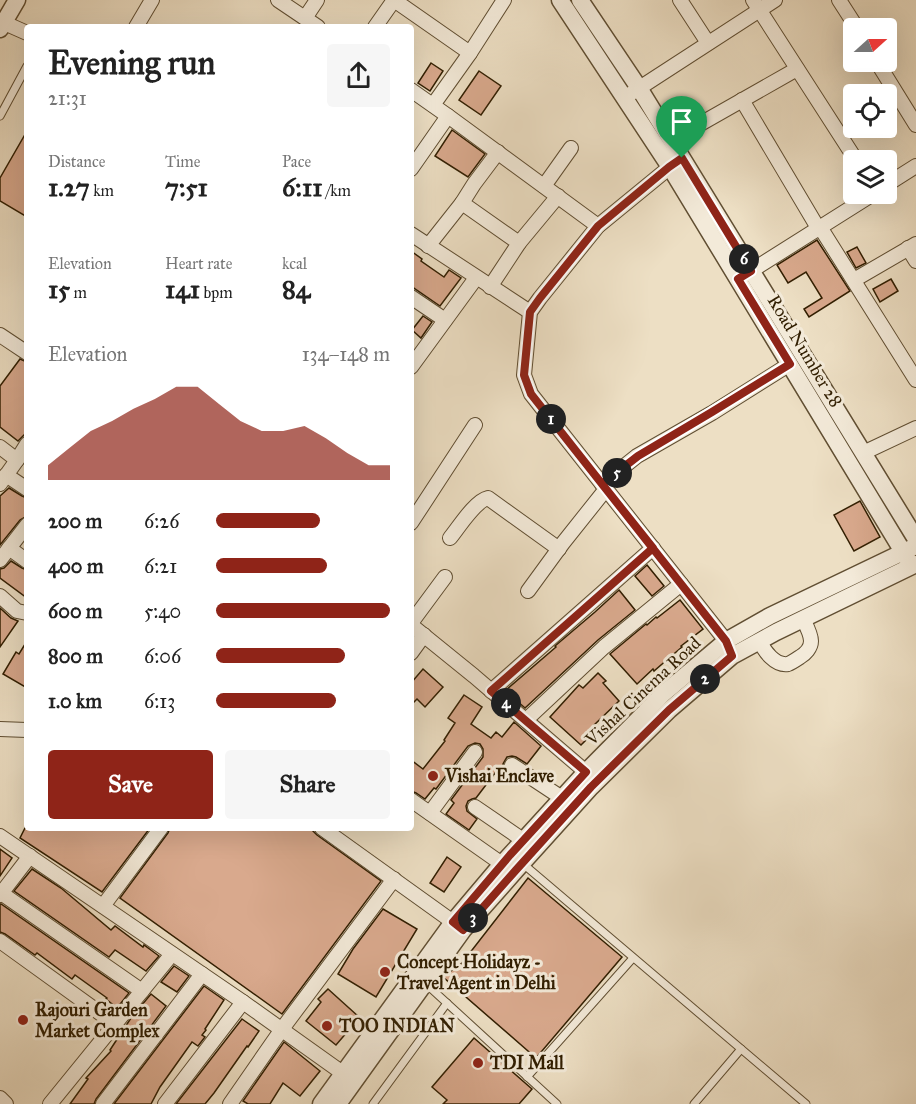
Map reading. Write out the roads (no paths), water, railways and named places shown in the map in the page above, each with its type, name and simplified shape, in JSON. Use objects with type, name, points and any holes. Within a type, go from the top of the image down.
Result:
[{"type":"street","points":[[1,20],[5,0]]},
{"type":"street","points":[[1,20],[17,0]]},
{"type":"street","points":[[138,24],[153,0]]},
{"type":"street","points":[[278,0],[313,24]]},
{"type":"street","points":[[304,18],[317,0]]},
{"type":"street","points":[[377,24],[394,0],[470,53]]},
{"type":"street","points":[[433,105],[504,0]]},
{"type":"street","name":"Road Number 28","points":[[560,0],[624,98],[676,162],[745,275],[863,453],[916,539]]},
{"type":"street","name":"Road Number 28","points":[[580,0],[672,140],[676,162]]},
{"type":"street","points":[[680,0],[708,43]]},
{"type":"street","points":[[624,98],[708,43],[756,5],[775,0]]},
{"type":"street","points":[[839,0],[851,18]]},
{"type":"street","points":[[756,5],[850,150]]},
{"type":"street","points":[[1,20],[24,32]]},
{"type":"street","points":[[672,140],[797,69]]},
{"type":"street","points":[[883,72],[916,125]]},
{"type":"street","points":[[414,96],[433,105],[598,226]]},
{"type":"street","points":[[742,100],[916,380]]},
{"type":"street","points":[[414,165],[448,116]]},
{"type":"street","points":[[544,186],[571,148]]},
{"type":"street","points":[[428,246],[498,152]]},
{"type":"street","points":[[676,162],[598,226],[530,312],[524,375],[531,394],[729,648]]},
{"type":"street","points":[[897,178],[916,166]]},
{"type":"street","points":[[490,287],[519,243],[558,196]]},
{"type":"street","points":[[462,203],[519,243]]},
{"type":"street","points":[[745,275],[857,204]]},
{"type":"street","points":[[414,236],[530,312]]},
{"type":"street","points":[[854,280],[912,246],[916,261]]},
{"type":"street","name":"Road Number 28","points":[[745,275],[790,364],[913,560]]},
{"type":"street","points":[[414,363],[476,278]]},
{"type":"street","points":[[414,299],[445,320]]},
{"type":"street","points":[[0,335],[24,351]]},
{"type":"street","points":[[528,591],[604,487],[638,456],[790,364]]},
{"type":"street","points":[[414,518],[475,424]]},
{"type":"street","points":[[863,453],[916,428]]},
{"type":"street","points":[[0,447],[17,460]]},
{"type":"street","points":[[24,449],[3,479],[24,488]]},
{"type":"street","points":[[450,538],[475,506],[488,498],[559,549]]},
{"type":"street","points":[[0,560],[24,529]]},
{"type":"street","points":[[9,548],[24,559]]},
{"type":"street","points":[[491,691],[653,548]]},
{"type":"street","name":"Vishal Cinema Road","points":[[338,1104],[348,1077],[458,926],[511,861],[591,787],[729,648],[760,641],[913,560]]},
{"type":"street","name":"Vishal Cinema Road","points":[[511,861],[523,840],[663,694],[770,616],[913,560]]},
{"type":"street","points":[[414,620],[446,577]]},
{"type":"street","points":[[526,720],[604,647],[681,584]]},
{"type":"street","points":[[0,596],[18,611],[24,612]]},
{"type":"street","points":[[760,641],[771,658],[787,664],[804,655],[811,641],[803,619]]},
{"type":"street","points":[[414,626],[586,772]]},
{"type":"street","points":[[414,649],[424,634]]},
{"type":"street","points":[[0,729],[24,730]]},
{"type":"street","points":[[430,813],[475,752]]},
{"type":"street","points":[[512,765],[562,798]]},
{"type":"street","points":[[414,802],[511,861]]},
{"type":"street","points":[[475,807],[523,840]]},
{"type":"street","points":[[103,906],[159,831]]},
{"type":"street","points":[[325,831],[458,926]]},
{"type":"street","points":[[0,836],[282,1029],[348,1077]]},
{"type":"street","points":[[30,856],[1,894],[142,991]]},
{"type":"street","points":[[230,1104],[282,1029],[394,879]]},
{"type":"street","name":"Vishal Cinema Road","points":[[321,1104],[348,1077],[425,983],[458,926]]},
{"type":"street","points":[[0,941],[115,1023]]},
{"type":"street","points":[[50,1104],[172,954]]},
{"type":"street","points":[[103,1104],[202,974]]},
{"type":"street","points":[[165,1104],[243,1002]]},
{"type":"street","points":[[0,1098],[6,1104]]},
{"type":"lane","points":[[0,116],[24,72]]},
{"type":"lane","points":[[511,861],[633,958],[806,1104]]},
{"type":"lane","points":[[526,1077],[633,958]]},
{"type":"lane","points":[[425,983],[557,1104]]},
{"type":"lane","points":[[373,1104],[447,1003]]},
{"type":"lane","points":[[694,1104],[741,1049]]},
{"type":"place","name":"Vishai Enclave","points":[[433,776]]},
{"type":"place","name":"Concept Holidayz - Travel Agent in Delhi","points":[[385,972]]},
{"type":"place","name":"Rajouri Garden Market Complex","points":[[23,1020]]},
{"type":"place","name":"TOO INDIAN","points":[[327,1026]]},
{"type":"place","name":"TDI Mall","points":[[478,1063]]}]
